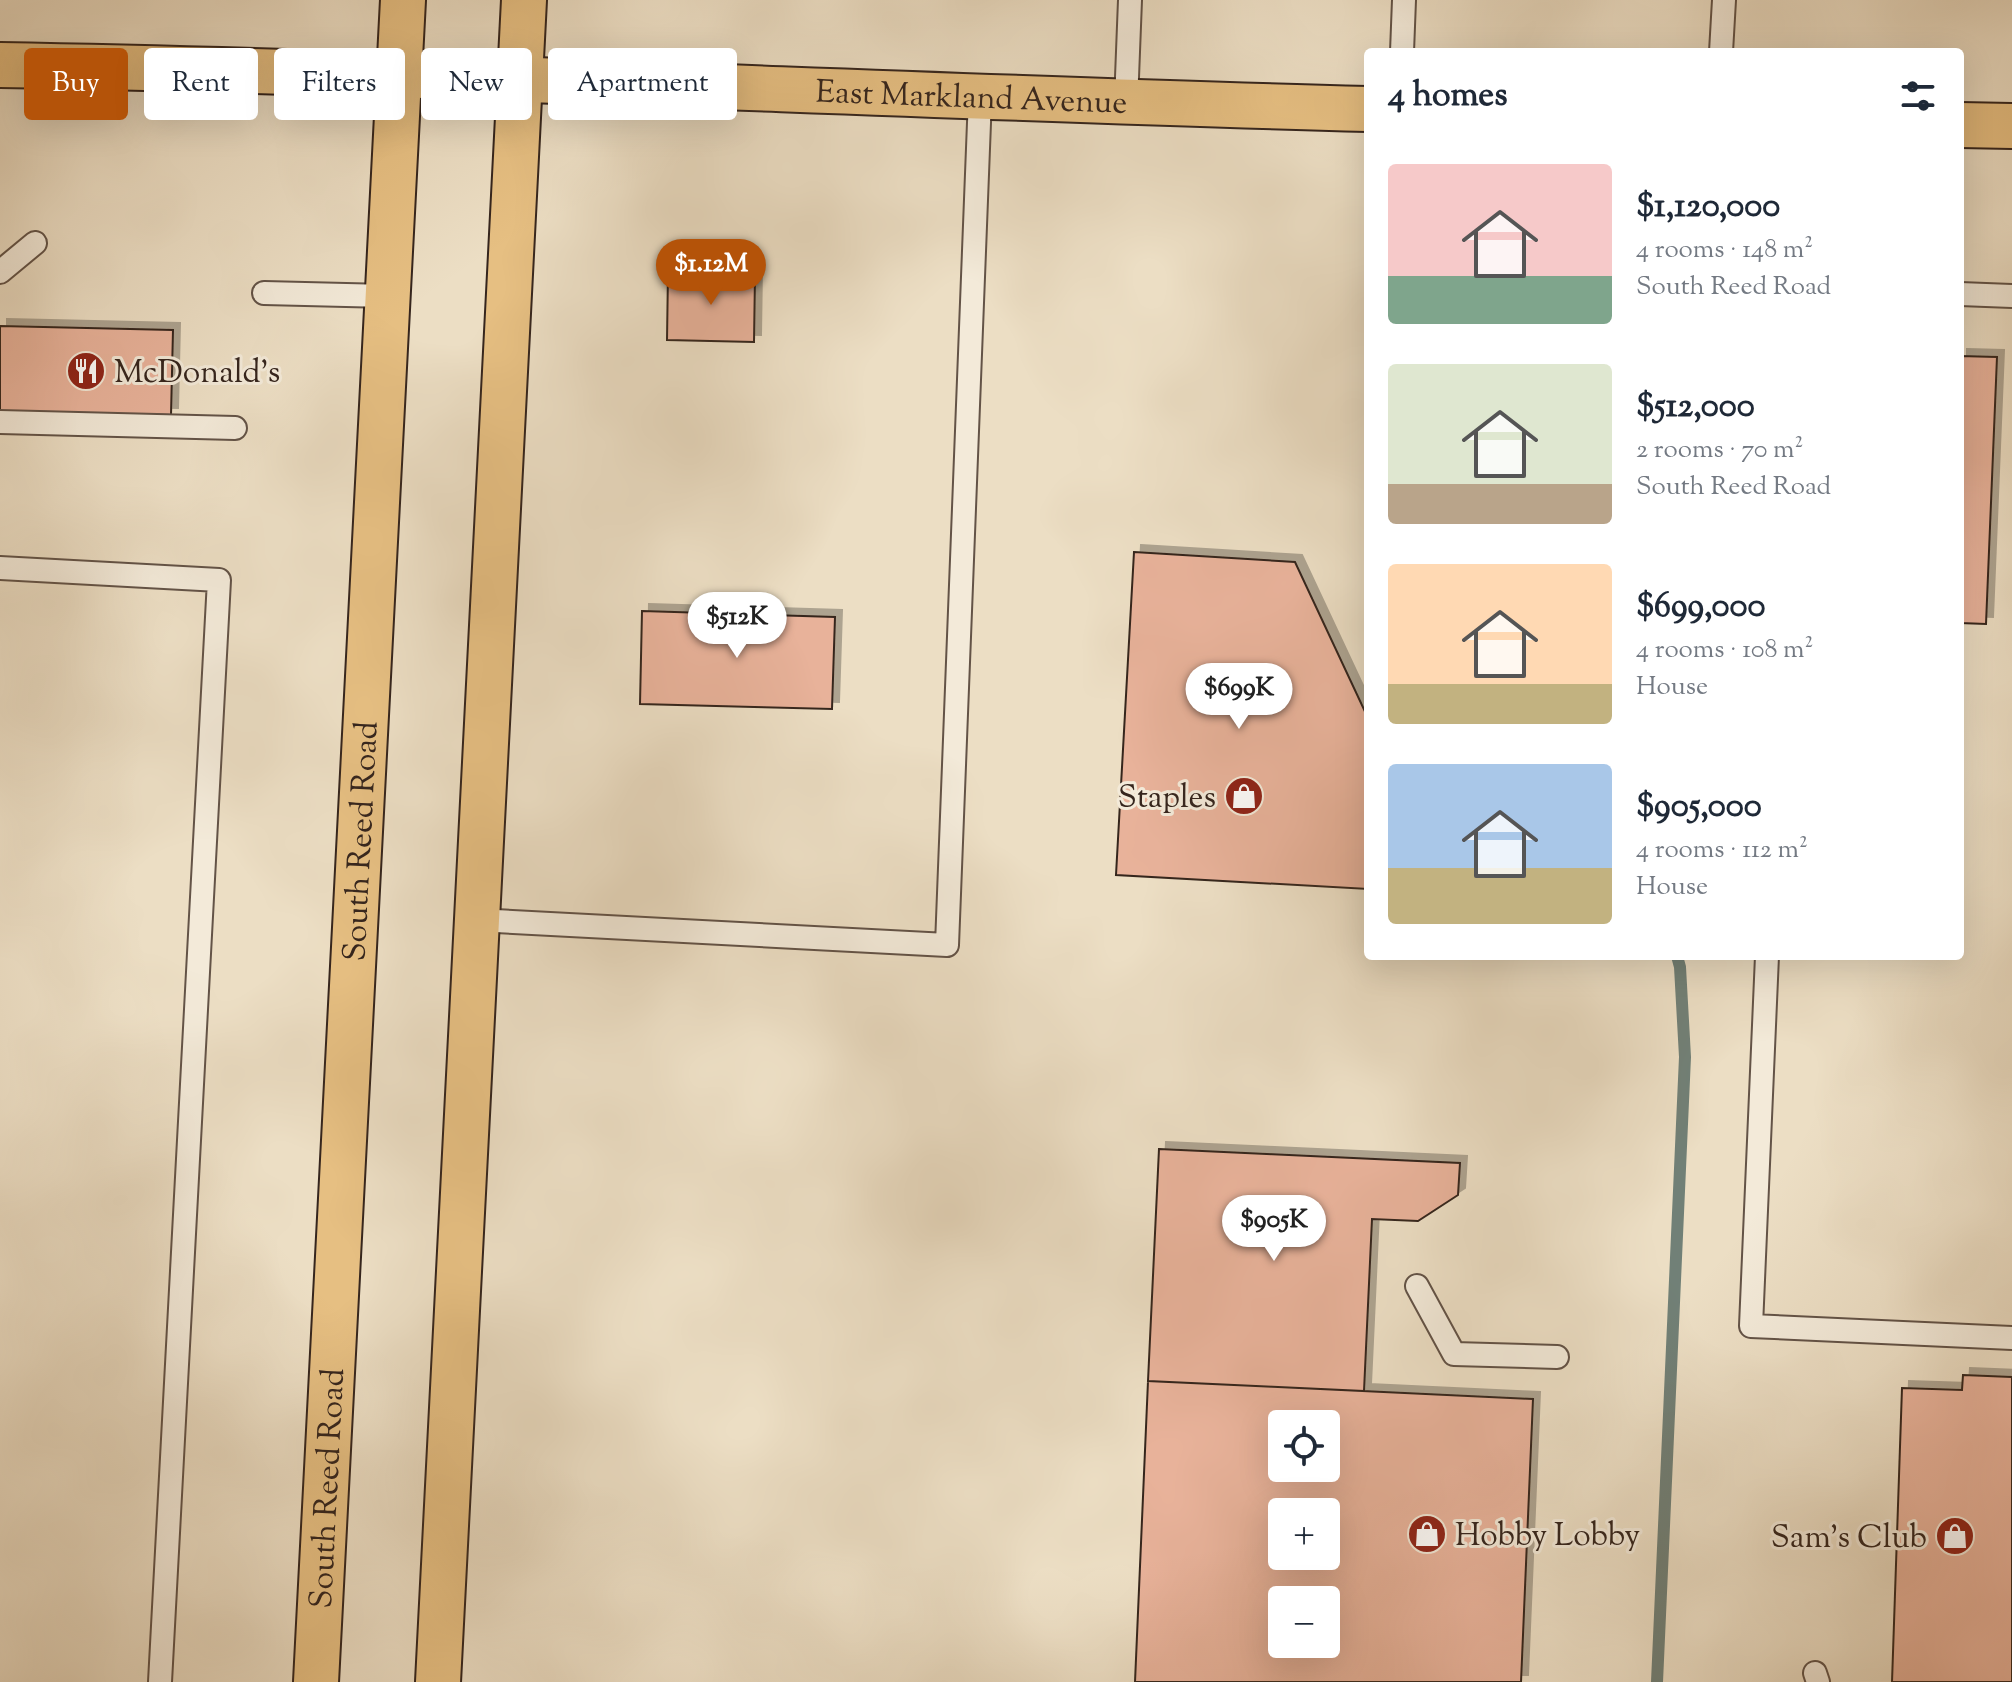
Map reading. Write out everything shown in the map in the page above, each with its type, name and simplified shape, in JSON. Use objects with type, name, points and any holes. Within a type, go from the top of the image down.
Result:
[{"type":"main road","name":"South Reed Road","points":[[400,48],[403,0]]},
{"type":"main road","points":[[522,48],[524,0]]},
{"type":"main road","name":"East Markland Avenue","points":[[0,65],[274,73]]},
{"type":"main road","name":"East Markland Avenue","points":[[532,79],[1126,103],[1364,109]]},
{"type":"main road","name":"South Reed Road","points":[[316,1682],[397,120]]},
{"type":"main road","points":[[438,1682],[518,120]]},
{"type":"main road","points":[[1964,125],[2012,126]]},
{"type":"lane","points":[[1126,103],[1130,0]]},
{"type":"lane","points":[[1402,48],[1404,0]]},
{"type":"lane","points":[[1721,48],[1724,0]]},
{"type":"lane","points":[[477,920],[947,945],[980,97]]},
{"type":"lane","points":[[0,272],[35,243]]},
{"type":"lane","points":[[264,293],[387,296]]},
{"type":"lane","points":[[1964,294],[2012,296]]},
{"type":"lane","points":[[0,422],[235,428]]},
{"type":"lane","points":[[0,568],[219,580],[160,1682]]},
{"type":"lane","points":[[1767,960],[1751,1326],[2012,1338]]},
{"type":"lane","points":[[1417,1286],[1454,1354],[1557,1357]]},
{"type":"building","points":[[668,272],[755,275],[754,342],[667,340]]},
{"type":"building","name":"McDonald's","points":[[0,326],[173,330],[171,415],[0,412]]},
{"type":"building","points":[[1964,356],[1997,357],[1986,624],[1964,623]]},
{"type":"building","name":"Staples","points":[[1134,552],[1295,562],[1364,709],[1364,889],[1116,875]]},
{"type":"building","points":[[642,611],[835,617],[832,709],[640,704]]},
{"type":"building","points":[[1159,1149],[1460,1163],[1458,1195],[1418,1221],[1372,1219],[1364,1391],[1148,1381]]},
{"type":"building","name":"Sam's Club","points":[[1963,1375],[2012,1377],[2012,1682],[1892,1682],[1902,1388],[1962,1390]]},
{"type":"building","name":"Hobby Lobby","points":[[1148,1381],[1533,1399],[1521,1682],[1135,1682]]},
{"type":"waterway","points":[[1657,1682],[1685,1057],[1678,960]]},
{"type":"place","name":"McDonald's","points":[[86,371]]},
{"type":"place","name":"Staples","points":[[1244,796]]},
{"type":"place","name":"Hobby Lobby","points":[[1427,1534]]},
{"type":"place","name":"Sam's Club","points":[[1955,1536]]}]
